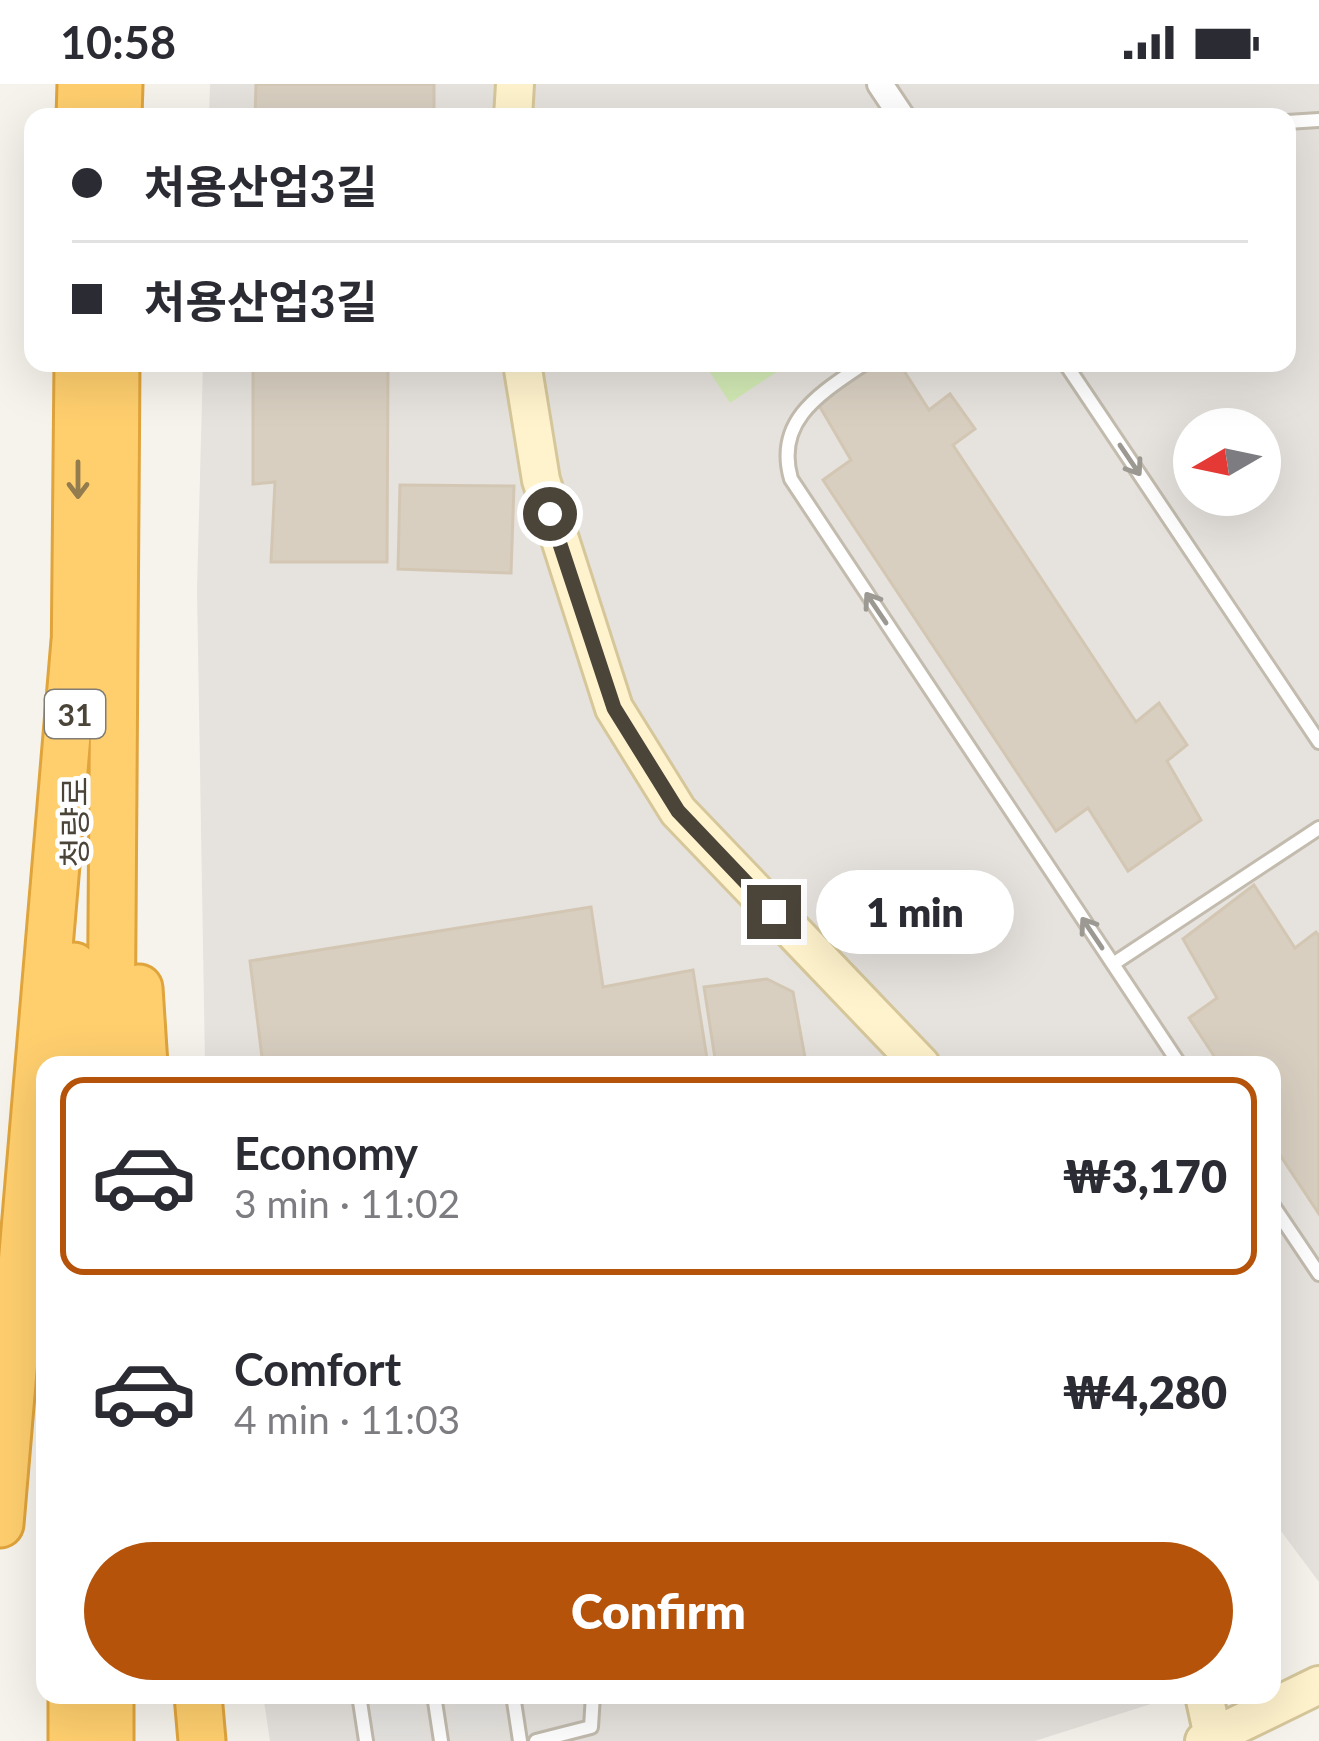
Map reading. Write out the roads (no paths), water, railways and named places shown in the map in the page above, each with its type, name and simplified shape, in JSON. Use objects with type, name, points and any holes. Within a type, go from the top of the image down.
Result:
[{"type":"highway","name":"청량로","points":[[74,1056],[78,372]]},
{"type":"highway","name":"청량로","points":[[111,1056],[116,380]]},
{"type":"highway","points":[[116,380],[144,1056]]},
{"type":"highway","points":[[40,1056],[75,641]]},
{"type":"highway","points":[[0,1524],[36,1100]]},
{"type":"highway","points":[[71,1741],[72,1704]]},
{"type":"highway","points":[[110,1704],[110,1741]]},
{"type":"highway","points":[[199,1704],[202,1741]]},
{"type":"street","points":[[523,372],[541,480],[614,708],[678,811],[912,1056]]},
{"type":"street","points":[[1281,1704],[1319,1685]]},
{"type":"street","points":[[1205,1704],[1210,1739],[1281,1704]]},
{"type":"lane","points":[[852,372],[809,401],[785,440],[791,479],[1174,1056]]},
{"type":"lane","points":[[1071,372],[1319,742]]},
{"type":"lane","points":[[1113,964],[1319,828]]},
{"type":"lane","points":[[1281,1217],[1319,1274]]},
{"type":"lane","points":[[360,1704],[366,1741]]},
{"type":"lane","points":[[435,1704],[441,1741]]},
{"type":"lane","points":[[514,1704],[520,1741]]},
{"type":"lane","points":[[536,1741],[591,1727],[592,1704]]}]
